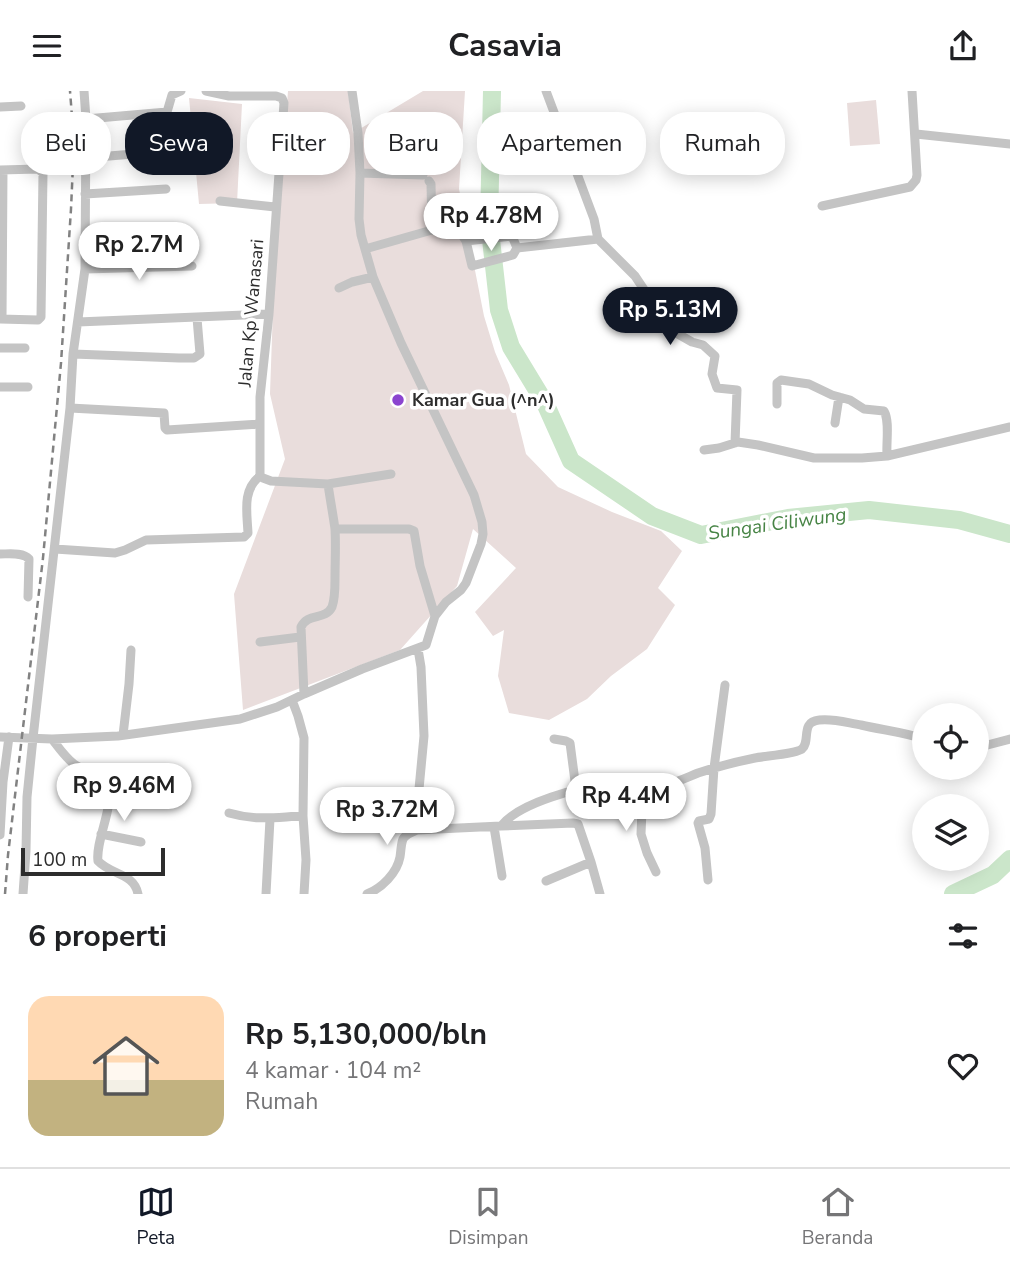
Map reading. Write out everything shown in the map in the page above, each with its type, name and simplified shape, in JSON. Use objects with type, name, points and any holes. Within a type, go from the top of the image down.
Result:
[{"type":"street","points":[[83,91],[85,112]]},
{"type":"street","points":[[111,116],[167,112],[172,95],[188,91]]},
{"type":"street","name":"Jalan Kp Wanasari","points":[[206,91],[229,96],[276,96],[283,100],[285,106],[275,207],[269,314],[262,364],[260,476]]},
{"type":"street","points":[[0,835],[5,737],[52,739],[123,735],[240,719],[264,712],[425,645],[435,615],[466,583],[481,544],[482,522],[474,495],[401,343],[373,277],[359,219],[358,133],[352,91]]},
{"type":"street","points":[[546,91],[594,219],[598,239],[635,276],[671,330],[703,345],[715,356],[712,374],[716,388],[737,390],[735,443]]},
{"type":"street","points":[[822,206],[910,187],[916,180],[912,91]]},
{"type":"street","points":[[0,107],[20,106]]},
{"type":"street","points":[[916,134],[1010,144]]},
{"type":"street","points":[[38,169],[43,173],[41,317],[38,320],[1,319],[2,170],[38,169]]},
{"type":"street","points":[[360,173],[426,178],[432,230]]},
{"type":"street","points":[[23,894],[27,797],[70,408],[73,354],[85,269],[85,175]]},
{"type":"street","points":[[85,194],[166,189]]},
{"type":"street","points":[[220,201],[275,207]]},
{"type":"street","points":[[85,235],[182,228]]},
{"type":"street","points":[[365,249],[432,230],[461,233],[466,241],[472,266],[515,251],[598,239]]},
{"type":"street","points":[[466,241],[512,236],[515,251]]},
{"type":"street","points":[[85,269],[192,266]]},
{"type":"street","points":[[339,288],[373,277]]},
{"type":"street","points":[[78,322],[269,314]]},
{"type":"street","points":[[73,354],[198,357],[201,348],[197,318]]},
{"type":"street","points":[[0,348],[25,348]]},
{"type":"street","points":[[777,404],[777,383],[781,380],[809,384],[850,400],[864,409],[881,410],[886,413],[888,419],[887,456]]},
{"type":"street","points":[[0,387],[28,387]]},
{"type":"street","points":[[835,423],[839,397]]},
{"type":"street","points":[[70,408],[164,413],[167,430],[259,424]]},
{"type":"street","points":[[704,450],[735,443],[828,459],[887,456],[1010,427]]},
{"type":"street","points":[[55,549],[115,553],[146,540],[243,538],[248,533],[247,493],[255,479],[260,476],[271,481],[328,484],[391,474]]},
{"type":"street","points":[[304,694],[301,627],[309,617],[330,611],[335,592],[335,529],[328,484]]},
{"type":"street","points":[[335,529],[412,529],[435,615]]},
{"type":"street","points":[[0,554],[23,555],[29,559],[28,597]]},
{"type":"street","points":[[260,642],[300,637]]},
{"type":"street","points":[[417,830],[424,736],[418,649]]},
{"type":"street","points":[[123,735],[131,650]]},
{"type":"street","points":[[708,880],[705,848],[698,823],[710,817],[725,685]]},
{"type":"street","points":[[292,701],[304,738],[304,894]]},
{"type":"street","points":[[498,826],[514,814],[576,789],[608,785],[668,784],[749,759],[788,754],[802,749],[808,725],[818,720],[831,720],[912,735]]},
{"type":"street","points":[[52,739],[71,761],[104,785],[110,796],[97,852],[98,861],[109,870],[133,881],[138,894]]},
{"type":"street","points":[[554,739],[570,743],[576,789]]},
{"type":"street","points":[[989,745],[1010,739]]},
{"type":"street","points":[[65,796],[83,770]]},
{"type":"street","points":[[643,785],[641,834],[656,872]]},
{"type":"street","points":[[229,813],[240,817],[270,819],[303,816]]},
{"type":"street","points":[[266,894],[270,819]]},
{"type":"street","points":[[367,894],[393,875],[400,859],[403,839],[417,830],[573,823],[578,824],[600,894]]},
{"type":"street","points":[[498,826],[502,876]]},
{"type":"street","points":[[101,834],[141,842]]},
{"type":"street","points":[[545,881],[591,862]]},
{"type":"shaded area","points":[[288,91],[348,91],[353,133],[364,126],[364,175],[460,175],[459,189],[484,316],[509,385],[526,454],[558,487],[661,531],[682,551],[658,588],[675,605],[647,649],[611,676],[587,699],[549,720],[509,713],[498,676],[504,630],[493,636],[475,612],[516,568],[473,529],[457,586],[400,650],[243,710],[234,594],[285,459],[270,394],[275,252],[281,175],[350,175],[350,112],[286,112]]},
{"type":"shaded area","points":[[423,91],[465,91],[463,124],[463,112],[388,112]]},
{"type":"shaded area","points":[[189,98],[242,104],[237,203],[199,204],[196,175],[233,175],[233,112],[190,112]]},
{"type":"shaded area","points":[[876,100],[880,144],[850,146],[847,103]]},
{"type":"waterway","name":"Sungai Ciliwung","points":[[492,91],[489,222],[499,310],[511,347],[545,403],[571,461],[652,516],[701,535],[788,518],[869,510],[959,520],[1010,534]]},
{"type":"waterway","name":"Sungai Ciliwung","points":[[953,894],[993,875],[1010,859]]},
{"type":"railway","points":[[5,894],[43,558],[61,363],[74,142],[70,91]]},
{"type":"place","name":"Kamar Gua (^n^)","points":[[398,400]]}]
